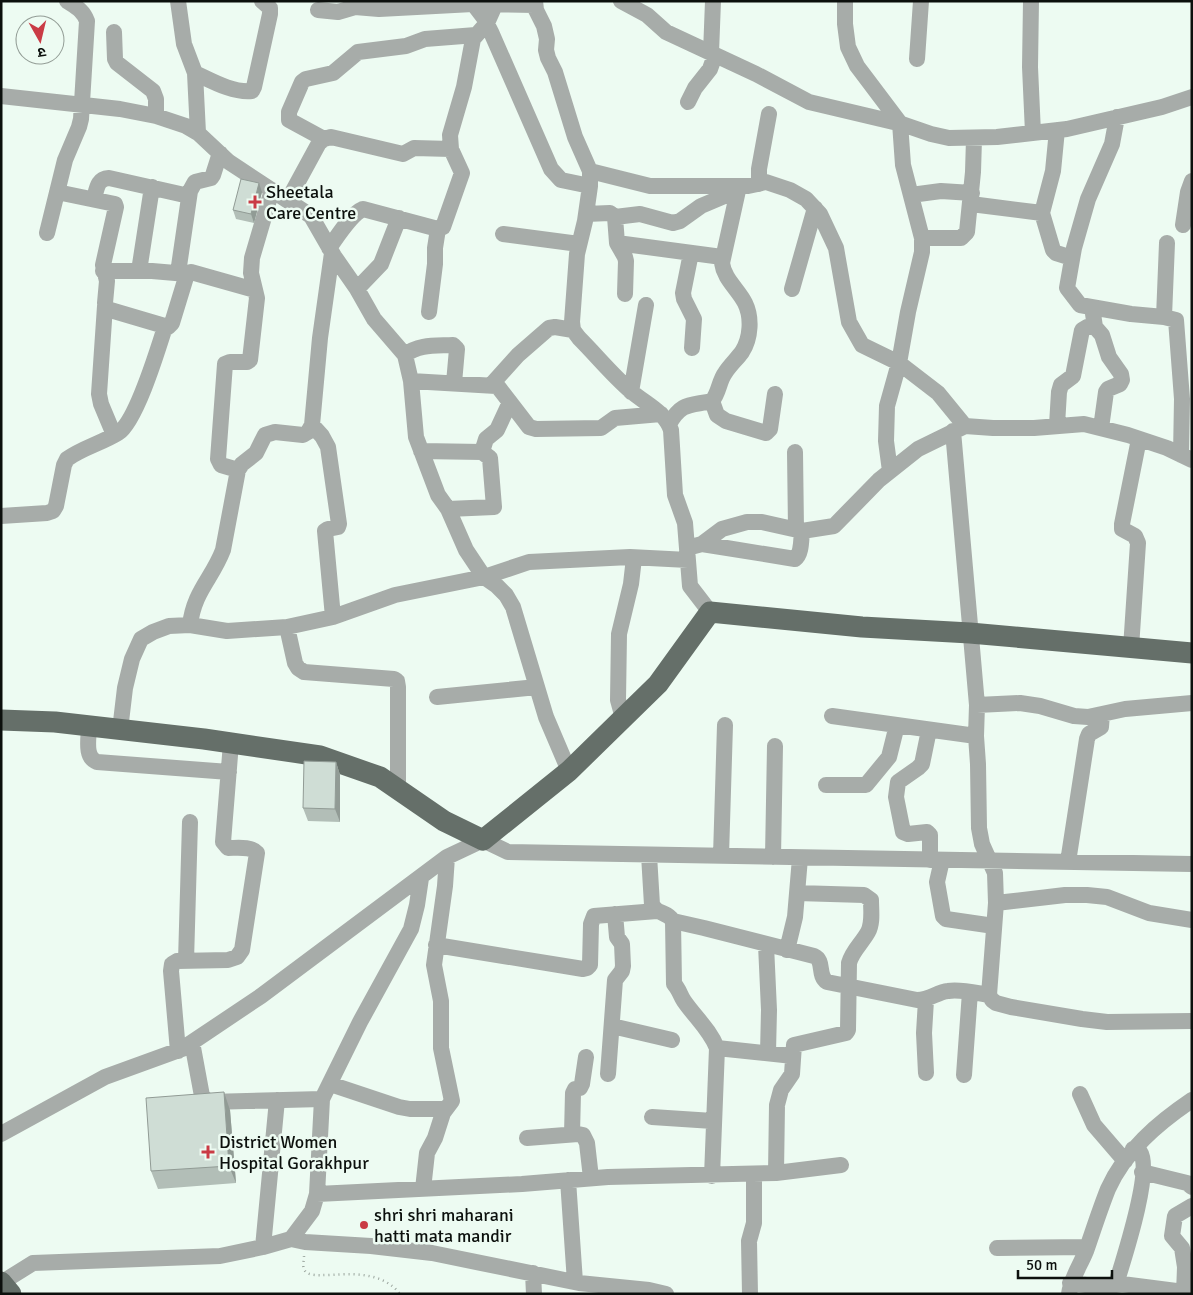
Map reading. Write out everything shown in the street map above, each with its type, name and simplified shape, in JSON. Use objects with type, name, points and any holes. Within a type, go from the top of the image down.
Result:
[{"type":"main road","points":[[1,720],[55,722],[231,743],[320,756],[380,777],[444,821],[483,840],[569,771],[658,684],[710,612],[862,627],[970,633],[1192,653]]},
{"type":"street","points":[[47,233],[65,160],[79,128],[81,104],[87,21],[84,14],[78,8],[66,1]]},
{"type":"street","points":[[178,1],[184,44],[195,73],[198,133]]},
{"type":"street","points":[[195,73],[238,90],[252,90],[270,14],[270,8],[262,1]]},
{"type":"street","points":[[621,1],[647,16],[666,32],[756,74],[809,102],[900,123],[949,138],[974,139],[1057,130],[1162,107],[1192,97]]},
{"type":"street","points":[[688,102],[695,88],[710,69],[713,54],[713,1]]},
{"type":"street","points":[[845,1],[848,47],[857,66],[900,123],[904,165],[922,238],[922,252],[899,362],[887,406],[886,441],[890,471]]},
{"type":"street","points":[[917,59],[921,1]]},
{"type":"street","points":[[1031,1],[1030,67],[1033,133]]},
{"type":"street","points":[[472,2],[481,29],[551,169],[561,180],[590,178],[650,186],[748,186],[766,182],[790,190],[806,199],[820,214],[836,248],[849,322],[862,345],[899,362],[938,393],[959,429],[970,633],[977,705],[976,736],[979,828],[982,844],[995,873],[996,903],[989,995],[996,1003],[1082,1019],[1107,1022],[1192,1021]]},
{"type":"street","points":[[318,10],[338,12],[346,5],[379,9],[472,2],[495,5],[535,3],[544,26],[548,58],[555,72],[590,178],[586,214],[579,244],[574,280],[573,330],[631,392],[665,419],[671,430],[676,495],[692,551],[690,586],[710,612]]},
{"type":"street","points":[[190,625],[195,601],[220,559],[223,550],[238,470],[256,453],[265,436],[275,432],[303,435],[308,432],[312,425],[331,250],[358,211],[368,209],[438,229],[443,227],[462,173],[451,148],[450,135],[464,87],[472,44],[495,5]]},
{"type":"street","points":[[324,139],[289,120],[288,112],[300,86],[306,79],[334,73],[358,52],[406,46],[425,39],[481,29]]},
{"type":"street","points":[[114,32],[114,59],[153,91],[156,99],[156,116]]},
{"type":"street","points":[[1,96],[120,109],[156,116],[186,126],[198,133],[229,162],[311,216],[374,319],[404,356],[410,381],[416,437],[438,495],[448,509],[466,550],[484,577],[506,595],[513,607],[546,718],[569,771]]},
{"type":"street","points":[[759,184],[759,169],[769,114]]},
{"type":"street","points":[[692,551],[722,529],[747,522],[762,522],[799,530],[834,526],[879,480],[918,449],[959,429],[1034,428],[1084,424],[1139,439],[1187,457],[1176,320],[1080,305],[1067,288],[1072,258],[1088,199],[1112,144],[1116,118]]},
{"type":"street","points":[[1057,130],[1053,171],[1042,213],[1053,250],[1056,253],[1072,258]]},
{"type":"street","points":[[288,200],[319,143],[324,139],[331,137],[403,154],[414,148],[451,148]]},
{"type":"street","points":[[922,238],[964,236],[971,198],[974,139]]},
{"type":"street","points":[[1,516],[47,513],[52,511],[56,506],[66,459],[120,432],[127,425],[146,385],[165,328],[172,323],[182,274],[189,196],[192,185],[195,182],[211,178],[220,153]]},
{"type":"street","points":[[94,199],[98,183],[105,178],[189,196]]},
{"type":"street","points":[[1183,225],[1188,192],[1192,181]]},
{"type":"street","points":[[586,214],[610,213],[615,217],[640,214],[673,223],[680,221],[706,203],[728,195],[739,186]]},
{"type":"street","points":[[410,381],[491,385],[500,388],[529,427],[536,429],[601,428],[616,418],[665,419],[681,408],[712,401],[715,398],[725,372],[742,353],[750,328],[747,308],[741,295],[723,270],[722,257],[739,186]]},
{"type":"street","points":[[139,271],[152,187]]},
{"type":"street","points":[[238,470],[221,465],[218,459],[225,364],[230,362],[247,362],[250,360],[257,298],[251,273],[252,258],[272,190]]},
{"type":"street","points":[[911,194],[941,191],[1042,213]]},
{"type":"street","points":[[57,192],[112,202],[116,208],[103,271],[107,281],[99,394],[101,404],[114,435]]},
{"type":"street","points":[[792,289],[815,208]]},
{"type":"street","points":[[615,217],[616,244],[626,257],[625,294]]},
{"type":"street","points":[[357,289],[381,264],[399,218]]},
{"type":"street","points":[[429,312],[435,264],[434,248],[438,229]]},
{"type":"street","points":[[503,234],[579,244]]},
{"type":"street","points":[[1164,318],[1167,243]]},
{"type":"street","points":[[616,244],[722,257]]},
{"type":"street","points":[[690,253],[683,292],[684,299],[694,319],[692,348]]},
{"type":"street","points":[[103,271],[182,274],[191,272],[254,290]]},
{"type":"street","points":[[105,306],[106,309],[112,312],[165,328]]},
{"type":"street","points":[[631,392],[646,306]]},
{"type":"street","points":[[1092,307],[1095,327],[1102,335],[1109,357],[1121,374],[1122,380],[1120,384],[1108,388],[1106,392],[1101,428]]},
{"type":"street","points":[[1057,426],[1059,392],[1061,385],[1072,376],[1082,330],[1087,327],[1095,327]]},
{"type":"street","points":[[491,385],[518,355],[549,328],[573,330]]},
{"type":"street","points":[[404,356],[412,349],[419,347],[453,345],[457,350],[454,383]]},
{"type":"street","points":[[712,401],[718,415],[726,421],[766,432],[770,429],[775,394]]},
{"type":"street","points":[[482,452],[486,439],[497,430],[510,402]]},
{"type":"street","points":[[312,425],[326,442],[339,524],[338,527],[328,528],[325,531],[333,617]]},
{"type":"street","points":[[1130,648],[1138,543],[1135,536],[1122,529],[1122,524],[1139,439]]},
{"type":"street","points":[[421,451],[482,452],[490,458],[494,507],[448,509]]},
{"type":"street","points":[[120,730],[125,688],[132,659],[141,639],[169,626],[190,625],[227,632],[287,627],[333,617],[395,595],[484,577],[529,562],[634,558],[692,551],[794,559],[798,557],[800,552],[794,452]]},
{"type":"street","points":[[623,718],[618,700],[619,634],[631,584],[634,558]]},
{"type":"street","points":[[287,627],[295,663],[304,672],[394,679],[397,681],[398,790]]},
{"type":"street","points":[[437,697],[537,687]]},
{"type":"street","points":[[977,705],[1020,703],[1040,706],[1074,716],[1088,717],[1125,709],[1192,703]]},
{"type":"street","points":[[1068,862],[1087,739],[1089,734],[1101,727],[1102,714]]},
{"type":"street","points":[[832,716],[976,736]]},
{"type":"street","points":[[721,856],[725,725]]},
{"type":"street","points":[[826,784],[866,785],[870,783],[879,767],[889,757],[897,725]]},
{"type":"street","points":[[89,726],[89,755],[92,760],[97,762],[229,772]]},
{"type":"street","points":[[929,730],[922,764],[898,782],[896,797],[903,832],[908,834],[927,832],[930,835],[936,860],[937,889],[943,916],[946,919],[994,926]]},
{"type":"street","points":[[231,743],[223,842],[228,848],[250,849],[257,853],[242,950],[237,957],[228,960],[177,961],[172,964],[171,971],[185,1047],[202,1096],[209,1102],[322,1099]]},
{"type":"street","points":[[773,857],[775,746]]},
{"type":"street","points":[[186,961],[190,822]]},
{"type":"street","points":[[1,1134],[105,1077],[185,1047],[261,996],[447,857],[483,840],[508,852],[1192,864]]},
{"type":"street","points":[[650,855],[652,905],[657,911]]},
{"type":"street","points":[[423,1190],[426,1153],[432,1143],[443,1113],[450,1106],[452,1097],[441,1048],[441,1001],[434,965],[447,857]]},
{"type":"street","points":[[787,950],[795,917],[800,858]]},
{"type":"street","points":[[298,1240],[312,1211],[317,1194],[322,1099],[360,1022],[410,929],[417,905],[421,878]]},
{"type":"street","points":[[776,1173],[776,1105],[782,1090],[792,1074],[794,1045],[846,1033],[848,1030],[850,958],[870,927],[871,900],[864,896],[797,893]]},
{"type":"street","points":[[996,903],[1065,895],[1087,895],[1107,897],[1149,913],[1192,920]]},
{"type":"street","points":[[436,945],[583,969],[590,965],[592,919],[594,916],[657,911],[667,914],[673,922],[673,982],[679,989],[684,1001],[713,1037],[717,1048],[712,1176]]},
{"type":"street","points":[[608,1074],[616,980],[623,966],[622,944],[617,938],[615,914]]},
{"type":"street","points":[[673,922],[704,928],[818,958],[823,979],[827,982],[917,1000],[926,1000],[947,991],[989,995]]},
{"type":"street","points":[[766,944],[769,1010],[768,1053]]},
{"type":"street","points":[[964,1075],[970,992]]},
{"type":"street","points":[[926,1000],[924,1033],[926,1073]]},
{"type":"street","points":[[612,1026],[672,1040]]},
{"type":"street","points":[[717,1048],[793,1056]]},
{"type":"street","points":[[572,1134],[574,1091],[580,1088],[582,1084],[586,1056]]},
{"type":"street","points":[[330,1084],[399,1108],[446,1109]]},
{"type":"street","points":[[1080,1094],[1094,1125],[1129,1155],[1142,1155],[1141,1193],[1116,1284]]},
{"type":"street","points":[[263,1247],[277,1100]]},
{"type":"street","points":[[1192,1100],[1170,1115],[1129,1155],[1109,1188],[1070,1288],[1102,1287],[1116,1284],[1184,1293],[1185,1266],[1182,1248],[1174,1240],[1172,1230],[1175,1216],[1192,1206]]},
{"type":"street","points":[[652,1117],[713,1120]]},
{"type":"street","points":[[527,1138],[572,1134],[578,1134],[586,1138],[591,1178]]},
{"type":"street","points":[[317,1194],[423,1190],[591,1178],[776,1173],[841,1165]]},
{"type":"street","points":[[1142,1172],[1188,1183],[1192,1187]]},
{"type":"street","points":[[750,1294],[749,1241],[754,1223],[754,1174]]},
{"type":"street","points":[[568,1180],[574,1282]]},
{"type":"street","points":[[4,1285],[32,1263],[220,1256],[298,1240],[432,1253],[608,1290],[649,1290],[666,1294]]},
{"type":"street","points":[[997,1248],[1087,1247]]},
{"type":"street","points":[[533,1273],[534,1294]]},
{"type":"path","points":[[298,1240],[304,1270],[307,1273],[314,1276],[365,1275],[388,1282],[400,1294]]},
{"type":"building","points":[[241,179],[259,183],[251,214],[233,210]]},
{"type":"building","points":[[304,761],[336,762],[335,809],[303,808]]},
{"type":"building","points":[[224,1092],[229,1166],[151,1171],[146,1098]]},
{"type":"place","name":"Sheetala Care Centre","points":[[255,202]]},
{"type":"place","name":"District Women Hospital Gorakhpur","points":[[208,1152]]},
{"type":"place","name":"shri shri maharani hatti mata mandir","points":[[364,1225]]}]
